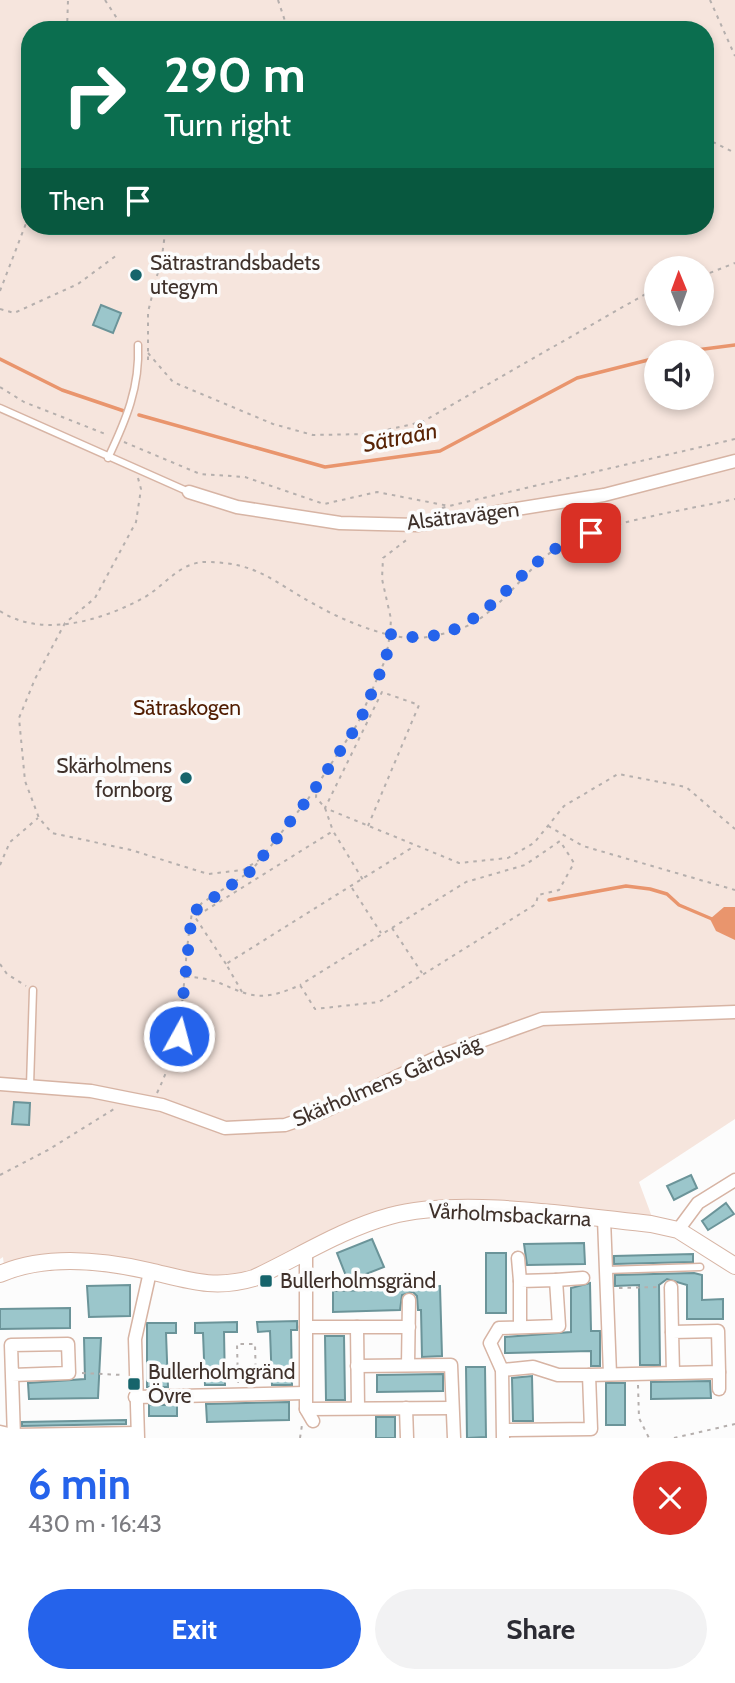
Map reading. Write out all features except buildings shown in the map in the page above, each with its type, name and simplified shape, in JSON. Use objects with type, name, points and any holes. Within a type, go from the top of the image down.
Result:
[{"type":"street","name":"Alsätravägen","points":[[189,492],[237,507],[340,523],[417,525],[604,495],[735,461]]},
{"type":"street","name":"Skärholmens Gårdsväg","points":[[0,1084],[90,1091],[131,1099],[225,1128],[285,1125],[323,1112],[442,1055],[542,1019],[735,1012]]},
{"type":"street","points":[[678,1230],[698,1203],[735,1180]]},
{"type":"street","name":"Vårholmsbackarna","points":[[0,1274],[46,1262],[99,1263],[196,1283],[225,1285],[254,1278],[368,1223],[411,1212],[455,1208],[604,1219],[678,1230],[735,1266]]},
{"type":"street","points":[[604,1219],[610,1374]]},
{"type":"street","points":[[306,1253],[306,1409],[313,1421]]},
{"type":"street","points":[[518,1258],[520,1327]]},
{"type":"street","points":[[0,1432],[14,1436],[137,1436],[135,1339],[150,1272]]},
{"type":"street","points":[[520,1280],[583,1278]]},
{"type":"street","points":[[556,1280],[559,1326],[499,1328],[493,1333],[490,1343],[502,1370],[503,1434],[591,1429],[589,1375]]},
{"type":"street","points":[[671,1287],[673,1373]]},
{"type":"street","points":[[408,1365],[409,1300]]},
{"type":"street","points":[[306,1327],[409,1327]]},
{"type":"street","points":[[357,1327],[358,1407]]},
{"type":"street","points":[[671,1332],[718,1331],[719,1390]]},
{"type":"street","points":[[12,1375],[69,1373],[68,1344],[12,1345],[12,1375],[14,1436]]},
{"type":"street","points":[[357,1366],[451,1365],[454,1438]]},
{"type":"street","points":[[502,1370],[533,1367],[558,1375],[719,1372]]},
{"type":"street","points":[[135,1397],[306,1393]]},
{"type":"street","points":[[406,1408],[407,1438]]},
{"type":"street","points":[[306,1409],[453,1408]]},
{"type":"lane","points":[[108,458],[119,440],[136,386],[138,345]]},
{"type":"lane","points":[[0,408],[189,492]]},
{"type":"lane","points":[[30,1087],[33,990]]},
{"type":"lane","points":[[606,1270],[701,1267]]},
{"type":"path","points":[[68,0],[68,21]]},
{"type":"path","points":[[106,0],[119,21]]},
{"type":"path","points":[[278,0],[285,21]]},
{"type":"path","points":[[710,0],[735,56]]},
{"type":"path","points":[[714,142],[735,152]]},
{"type":"path","points":[[0,291],[22,235]]},
{"type":"path","points":[[147,365],[148,312],[165,235]]},
{"type":"path","points":[[0,309],[14,313],[67,289],[117,255]]},
{"type":"path","points":[[714,271],[735,263]]},
{"type":"path","points":[[148,353],[173,382],[273,424],[313,435],[368,434],[422,422],[644,295]]},
{"type":"path","points":[[0,387],[24,402],[200,474],[245,477],[324,504],[377,492],[449,506]]},
{"type":"path","points":[[439,509],[735,439]]},
{"type":"path","points":[[138,471],[141,489],[136,522],[95,598],[65,623],[35,679],[19,718],[25,781],[39,818],[52,833],[131,850],[208,874],[243,870],[262,858]]},
{"type":"path","points":[[0,611],[29,624],[85,621],[148,595],[184,567],[204,562],[224,562],[251,568],[274,578],[314,605],[390,634],[411,639],[461,628],[494,604],[542,558],[561,545],[591,533],[735,499]]},
{"type":"path","points":[[151,1103],[175,1053],[192,913],[251,871],[319,782],[359,723],[386,659],[390,634],[391,619],[382,579],[383,558],[415,533],[417,525]]},
{"type":"path","points":[[325,808],[382,692],[419,705],[368,826]]},
{"type":"path","points":[[325,808],[459,863],[508,858],[534,843],[564,806],[618,774],[687,787],[735,829]]},
{"type":"path","points":[[319,782],[316,797],[325,808],[333,831],[363,880]]},
{"type":"path","points":[[0,865],[10,842],[39,818]]},
{"type":"path","points":[[548,826],[583,846],[735,890]]},
{"type":"path","points":[[243,993],[195,917],[333,831]]},
{"type":"path","points":[[186,977],[199,977],[243,993],[275,996],[300,985],[466,882],[524,865],[560,841],[574,863],[559,890],[538,895],[536,904],[379,1002],[315,1009],[300,985]]},
{"type":"path","points":[[226,964],[414,846]]},
{"type":"path","points":[[351,887],[381,933]]},
{"type":"path","points":[[391,927],[423,975]]},
{"type":"path","points":[[0,964],[7,974],[33,990]]},
{"type":"path","points":[[0,1175],[48,1150],[131,1099]]},
{"type":"path","points":[[606,1288],[671,1287]]},
{"type":"path","points":[[238,1394],[237,1344],[241,1342],[255,1344],[257,1394]]},
{"type":"path","points":[[69,1373],[134,1375]]},
{"type":"path","points":[[638,1374],[639,1418],[649,1438]]},
{"type":"path","points":[[674,1438],[735,1424]]},
{"type":"green space","name":"Sätraskogen","points":[[0,0],[735,0],[735,1119],[639,1182],[652,1217],[412,1206],[253,1273],[213,1279],[101,1255],[36,1255],[4,1266],[3,1257],[0,1259]]},
{"type":"shaded area","points":[[724,907],[735,907],[735,940],[716,931],[710,919]]},
{"type":"waterway","name":"Sätraån","points":[[714,348],[735,345]]},
{"type":"waterway","name":"Sätraån","points":[[0,359],[62,390],[124,411]]},
{"type":"waterway","name":"Sätraån","points":[[139,415],[325,467],[440,451],[577,378],[644,361]]},
{"type":"waterway","points":[[549,900],[626,886],[667,894],[679,905],[712,919]]},
{"type":"place","name":"Sätrastrandsbadets utegym","points":[[136,275]]},
{"type":"place","name":"Skärholmens fornborg","points":[[186,778]]},
{"type":"place","name":"Bullerholmsgränd","points":[[266,1281]]},
{"type":"place","name":"Bullerholmgränd Övre","points":[[134,1384]]},
{"type":"route","points":[[179,1036],[192,913],[202,903],[251,871],[308,799],[359,723],[386,659],[390,634],[411,639],[461,628],[484,613],[542,558],[561,545],[591,533]]}]
